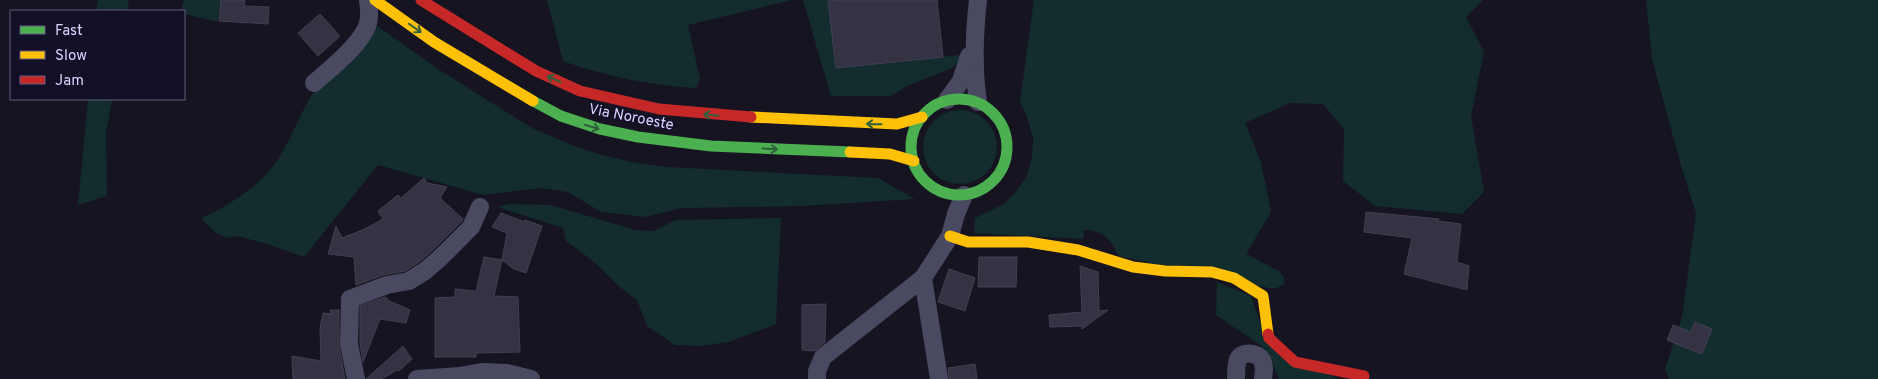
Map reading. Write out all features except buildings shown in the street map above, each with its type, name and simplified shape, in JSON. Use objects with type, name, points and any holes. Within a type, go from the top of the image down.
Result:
[{"type":"main road","name":"Via Noroeste","points":[[375,0],[434,42],[500,83],[561,116],[600,129],[638,137],[711,146],[890,154],[914,161]]},
{"type":"main road","name":"Via Noroeste","points":[[421,0],[536,71],[580,91],[601,97],[659,109],[713,115],[880,124],[897,124],[922,117]]},
{"type":"main road","points":[[963,99],[978,102],[991,110],[1001,122],[1006,137],[1007,153],[1002,168],[993,182],[979,191],[956,194],[933,187],[921,176],[914,161],[911,146],[914,131],[922,117],[933,106],[947,100],[963,99]]},
{"type":"main road","points":[[950,236],[968,242],[1028,242],[1078,250],[1133,267],[1166,271],[1212,272],[1234,278],[1263,296],[1269,338],[1296,362],[1364,376]]},
{"type":"street","points":[[314,83],[340,60],[364,34],[368,22],[368,0]]},
{"type":"street","points":[[978,0],[974,44],[974,78],[978,102]]},
{"type":"street","points":[[947,100],[961,81],[974,44]]},
{"type":"street","points":[[816,379],[823,357],[923,278],[950,236],[956,214],[956,194]]},
{"type":"street","points":[[356,379],[349,344],[350,299],[386,284],[409,281],[425,270],[471,227],[480,207]]},
{"type":"street","points":[[923,278],[939,379]]},
{"type":"street","points":[[1236,379],[1237,361],[1244,354],[1256,354],[1261,358],[1264,366],[1263,379]]},
{"type":"street","points":[[417,379],[484,372],[507,373],[531,379]]},
{"type":"green space","points":[[98,0],[129,0],[127,10],[96,10]]},
{"type":"green space","points":[[184,0],[221,0],[218,22],[185,14],[185,10],[181,10]]},
{"type":"green space","points":[[547,0],[792,0],[688,25],[700,79],[696,88],[662,85],[629,79],[596,72],[563,61]]},
{"type":"green space","points":[[803,0],[835,0],[829,2],[836,68],[961,55],[960,61],[952,68],[907,86],[890,96],[831,96]]},
{"type":"green space","points":[[1034,0],[1483,0],[1466,17],[1484,52],[1471,116],[1484,192],[1462,214],[1375,206],[1343,181],[1344,129],[1323,104],[1290,103],[1245,123],[1261,162],[1271,212],[1246,254],[1280,272],[1284,277],[1284,284],[1277,288],[1269,288],[1118,256],[1113,245],[1106,237],[1091,231],[1084,230],[1083,239],[974,233],[975,218],[1004,204],[1015,193],[1027,176],[1032,156],[1033,138],[1020,101]]},
{"type":"green space","points":[[1646,0],[1878,0],[1878,379],[1669,379],[1665,369],[1682,317],[1696,213],[1652,59]]},
{"type":"green space","points":[[373,23],[441,71],[532,128],[577,147],[637,163],[667,167],[878,178],[915,199],[803,206],[681,208],[645,217],[601,212],[568,192],[541,188],[483,195],[378,165],[304,257],[267,244],[237,236],[227,238],[216,233],[201,218],[234,201],[255,185],[272,167],[279,158],[317,87]]},
{"type":"green space","points":[[88,100],[112,100],[106,133],[107,196],[78,205]]},
{"type":"green space","points":[[960,110],[974,113],[986,121],[994,133],[997,147],[994,161],[986,173],[974,181],[960,184],[946,181],[934,173],[926,161],[923,147],[926,133],[934,121],[946,113]]},
{"type":"green space","points":[[509,204],[551,205],[635,230],[653,231],[676,220],[781,218],[776,324],[729,342],[699,346],[675,345],[647,326],[637,300],[621,288],[593,261],[566,241],[563,228],[497,207]]},
{"type":"green space","points":[[1217,282],[1251,296],[1266,339],[1338,379],[1279,379],[1266,349],[1216,315]]},
{"type":"traffic: fast","points":[[959,99],[977,103],[993,113],[1003,129],[1007,147],[1003,165],[993,181],[977,191],[959,195],[941,191],[925,181],[915,165],[911,147],[915,129],[925,113],[941,103],[959,99]]},
{"type":"traffic: fast","points":[[533,101],[561,116],[600,129],[638,137],[711,146],[850,152]]},
{"type":"traffic: slow","points":[[375,0],[434,42],[533,101]]},
{"type":"traffic: slow","points":[[751,117],[897,124],[922,117]]},
{"type":"traffic: slow","points":[[850,152],[890,154],[914,161]]},
{"type":"traffic: slow","points":[[950,236],[968,242],[1028,242],[1078,250],[1133,267],[1165,271],[1212,272],[1234,278],[1263,296],[1268,334]]},
{"type":"traffic: jam","points":[[421,0],[536,71],[580,91],[659,109],[751,117]]},
{"type":"traffic: jam","points":[[1268,334],[1269,338],[1295,362],[1364,376]]}]
